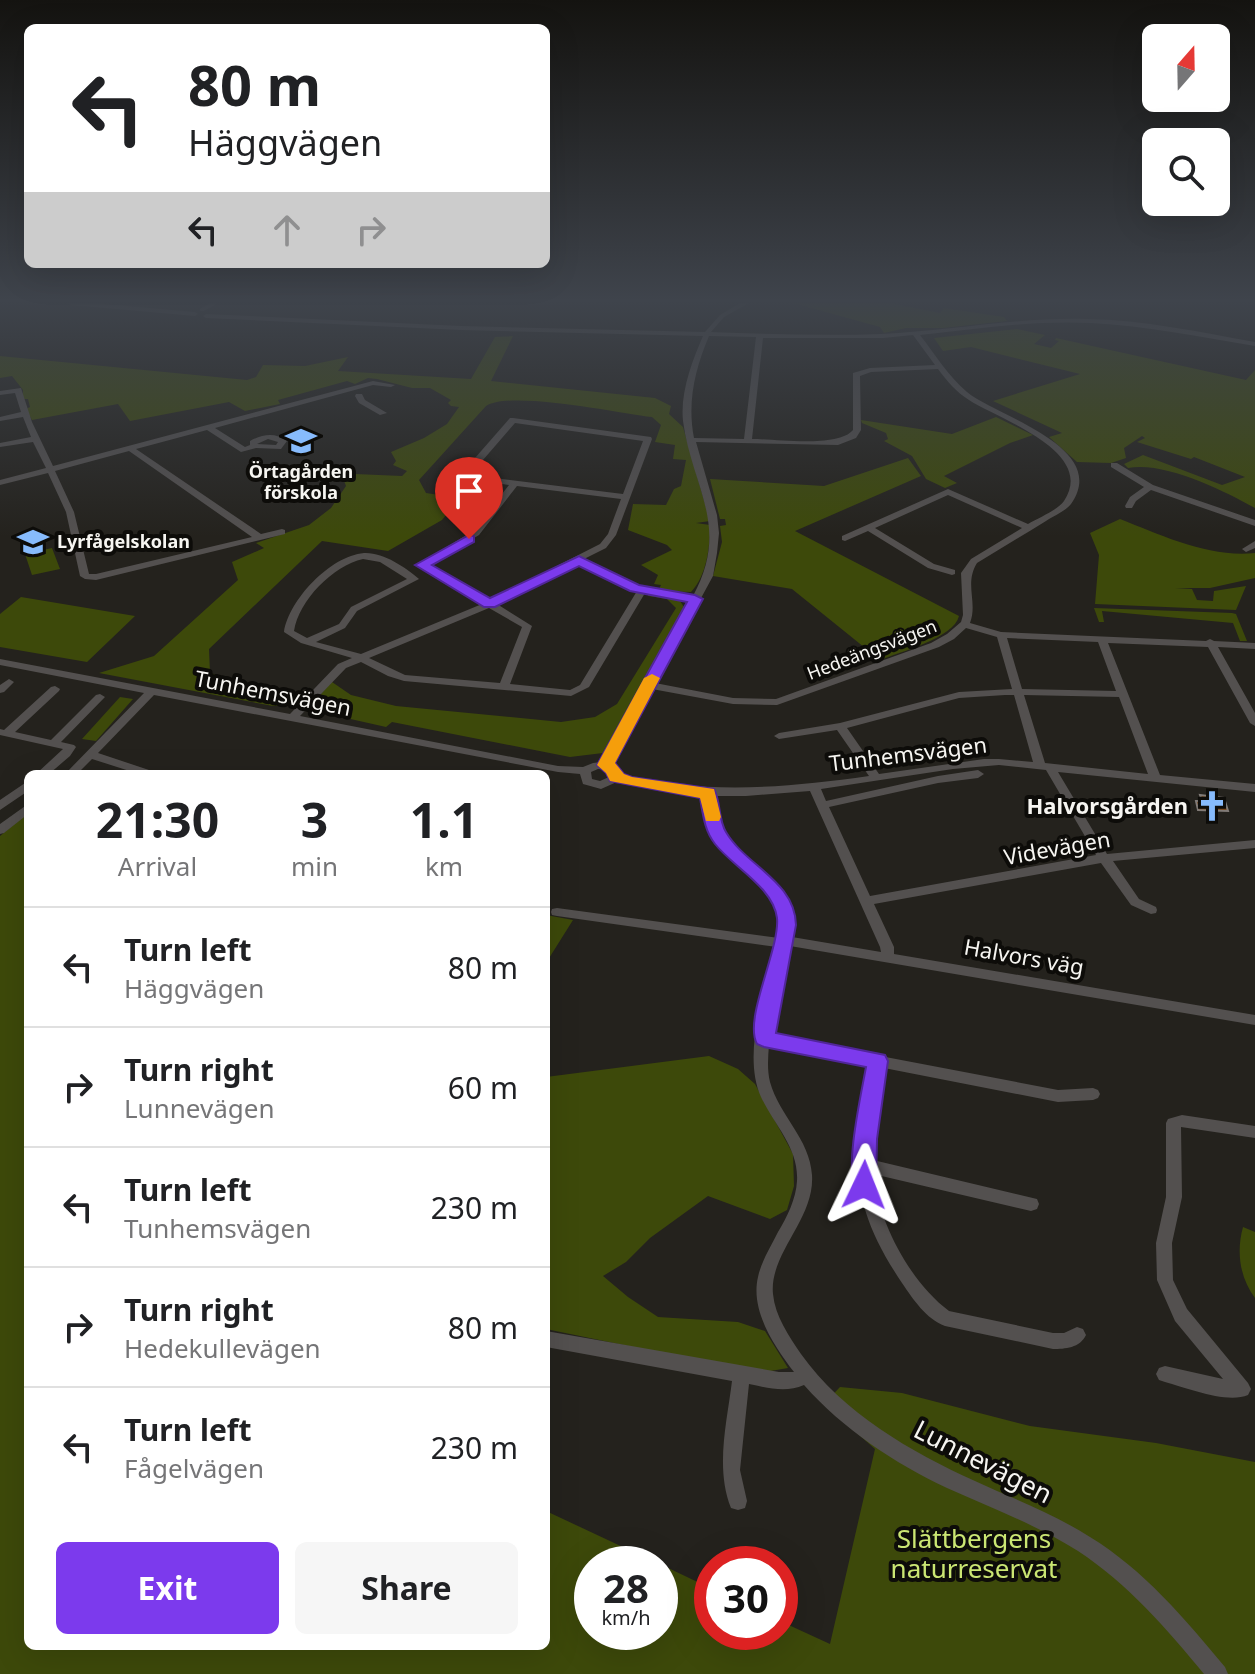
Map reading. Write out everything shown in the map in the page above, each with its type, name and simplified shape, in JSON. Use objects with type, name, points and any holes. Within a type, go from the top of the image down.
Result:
[{"type":"street","points":[[605,765],[695,599],[712,560],[716,524],[686,420],[692,381]]},
{"type":"street","points":[[748,441],[755,381]]},
{"type":"street","points":[[692,440],[827,444],[845,440],[857,430],[856,381]]},
{"type":"street","name":"Hedeängsvägen","points":[[649,685],[750,703],[777,702],[935,645],[965,625],[970,603],[965,586],[969,567],[981,556],[1067,504],[1076,485],[1074,469],[1063,453],[1048,440],[969,397],[954,381]]},
{"type":"street","points":[[0,483],[338,392],[373,383],[391,385],[359,396],[338,392]]},
{"type":"street","points":[[0,393],[18,390],[24,414],[70,512],[85,576],[96,577],[282,532]]},
{"type":"street","points":[[359,396],[383,413]]},
{"type":"street","points":[[0,419],[24,414]]},
{"type":"street","points":[[293,717],[329,677],[359,657],[490,604],[579,560],[603,546],[612,535],[627,497],[648,439],[517,419],[511,421],[465,474],[467,477],[627,497]]},
{"type":"street","points":[[208,427],[244,450],[255,446]]},
{"type":"street","points":[[0,445],[35,439]]},
{"type":"street","points":[[130,448],[260,538]]},
{"type":"street","points":[[1114,465],[1150,487],[1255,523]]},
{"type":"street","points":[[503,688],[527,626],[422,565],[476,533],[515,483]]},
{"type":"street","points":[[1129,506],[1133,499],[1150,487]]},
{"type":"street","points":[[845,538],[948,492],[1029,528]]},
{"type":"street","points":[[869,528],[931,566],[952,572]]},
{"type":"street","points":[[307,642],[342,626],[354,609],[414,579],[370,556],[352,558],[343,563],[313,589],[288,624],[289,632],[307,642],[359,657],[391,675],[404,678],[560,694],[579,690],[642,590]]},
{"type":"street","points":[[579,560],[642,590],[695,599]]},
{"type":"street","points":[[965,625],[1001,635],[1255,646]]},
{"type":"street","points":[[1001,635],[1045,766],[1135,902],[1151,910]]},
{"type":"street","points":[[1101,638],[1155,777]]},
{"type":"street","points":[[1210,642],[1255,723]]},
{"type":"street","name":"Tunhemsvägen","points":[[0,662],[558,769],[585,771]]},
{"type":"street","points":[[4,733],[55,689]]},
{"type":"street","points":[[76,770],[153,690]]},
{"type":"street","points":[[779,736],[840,726],[959,695],[1018,692],[1124,694]]},
{"type":"street","points":[[702,711],[710,696]]},
{"type":"street","points":[[55,742],[100,697]]},
{"type":"street","points":[[840,726],[876,778]]},
{"type":"street","points":[[4,733],[70,747],[47,770]]},
{"type":"street","points":[[93,755],[139,770]]},
{"type":"street","name":"Tunhemsvägen","points":[[616,777],[645,786],[754,794],[981,763],[1045,766],[1255,788]]},
{"type":"street","points":[[605,765],[614,770],[616,777],[608,784],[596,785],[585,780],[585,771],[593,766],[605,765]]},
{"type":"street","points":[[822,805],[861,799],[896,786],[978,774]]},
{"type":"street","points":[[814,787],[887,947],[888,956]]},
{"type":"street","points":[[0,806],[24,788]]},
{"type":"street","name":"Lunnevägen","points":[[708,793],[714,827],[721,839],[778,896],[786,916],[784,941],[768,1006],[761,1067],[763,1081],[805,1166],[802,1198],[790,1231],[765,1279],[764,1295],[786,1346],[805,1376],[835,1405],[868,1430],[930,1470],[1054,1526],[1086,1545],[1142,1592],[1218,1674]]},
{"type":"street","points":[[0,830],[24,811]]},
{"type":"street","name":"Videvägen","points":[[866,901],[1104,858],[1255,844]]},
{"type":"street","name":"Halvors väg","points":[[557,912],[888,956],[1255,1020]]},
{"type":"street","points":[[764,1039],[1058,1096],[1093,1094]]},
{"type":"street","points":[[878,1061],[864,1185],[875,1222],[891,1251],[932,1309],[945,1318],[1053,1341],[1066,1341],[1077,1335]]},
{"type":"street","points":[[1165,1374],[1227,1389],[1242,1389],[1181,1315],[1165,1280],[1164,1243],[1174,1197],[1173,1123],[1182,1121],[1255,1132]]},
{"type":"street","points":[[864,1165],[1031,1204]]},
{"type":"street","points":[[550,1340],[741,1376],[794,1381],[805,1376]]},
{"type":"street","points":[[738,1501],[731,1470],[741,1376]]},
{"type":"green space","points":[[16,381],[347,381],[278,400],[280,404],[245,411],[229,402],[130,421],[118,404],[32,420],[26,409],[30,407],[28,399],[23,399],[23,390]]},
{"type":"green space","points":[[385,381],[492,381],[655,398],[671,406],[669,414],[683,427],[710,521],[696,523],[710,525],[704,569],[696,585],[691,592],[658,591],[661,585],[654,584],[658,575],[641,565],[672,550],[667,545],[628,530],[633,504],[666,505],[674,489],[681,486],[686,460],[673,459],[675,445],[655,442],[661,425],[652,417],[591,408],[541,401],[499,402],[486,406],[419,480],[426,493],[460,498],[442,520],[388,551],[322,541],[209,649],[210,673],[297,699],[287,706],[273,706],[99,673],[154,656],[238,580],[232,562],[264,548],[256,543],[309,525],[331,508],[346,486],[343,478],[355,474],[402,476],[407,471],[393,465],[396,461],[391,452],[447,424],[459,407],[451,406],[448,403],[451,400],[430,388],[412,388]]},
{"type":"green space","points":[[1057,381],[1255,381],[1255,508],[1176,473],[1142,467],[1128,468],[1124,464],[1143,455],[1222,485],[1245,477],[1194,457],[1191,459],[1137,442],[1145,438],[1142,436],[1124,448],[1126,458],[1111,463],[1077,462],[1049,437],[1062,433],[993,401]]},
{"type":"green space","points":[[996,417],[1033,435],[944,476],[957,483],[945,488],[926,479],[912,456],[884,441],[888,439],[886,433],[861,420],[952,434]]},
{"type":"green space","points":[[908,458],[921,476],[795,531],[959,616],[947,631],[880,660],[792,589],[713,576],[722,542],[720,526],[726,525],[725,519],[720,519],[710,479],[824,486]]},
{"type":"green space","points":[[1120,519],[1203,549],[1255,553],[1255,578],[1210,588],[1175,588],[1192,589],[1197,600],[1213,601],[1214,591],[1246,586],[1236,610],[1095,604],[1099,555],[1090,533]]},
{"type":"green space","points":[[52,548],[60,569],[32,575],[25,554]]},
{"type":"green space","points":[[648,593],[679,599],[685,609],[613,741],[603,753],[570,757],[392,722],[386,727],[315,711],[318,697],[332,682],[351,695],[396,706],[561,722],[595,717],[617,704],[676,608],[667,599],[648,596]]},
{"type":"green space","points":[[21,597],[135,616],[87,662],[0,647],[0,614]]},
{"type":"green space","points":[[1094,608],[1232,613],[1236,614],[1247,641],[1240,641],[1233,623],[1102,611],[1104,622],[1099,622]]},
{"type":"green space","points":[[120,697],[133,699],[96,741],[82,739]]},
{"type":"green space","name":"Slättbergens naturreservat","points":[[24,816],[24,1650],[550,1650],[550,1513],[621,1546],[574,1546],[574,1650],[678,1650],[678,1573],[694,1580],[694,1650],[798,1650],[798,1629],[830,1644],[875,1449],[824,1404],[840,1387],[902,1393],[1030,1426],[1156,1443],[1255,1462],[1255,1674],[0,1674],[0,836]]},
{"type":"green space","points":[[550,916],[573,920],[550,957]]},
{"type":"green space","points":[[709,1056],[738,1069],[755,1084],[793,1154],[794,1186],[787,1210],[770,1219],[708,1196],[650,1238],[626,1262],[603,1276],[658,1317],[738,1322],[765,1331],[788,1368],[759,1373],[550,1330],[550,1076]]},
{"type":"green space","points":[[1243,1227],[1255,1232],[1255,1298],[1241,1264]]},
{"type":"building","name":"Halvorsgården","points":[[1200,795],[1224,798],[1228,811],[1198,810],[1196,801],[1202,801]]},
{"type":"slow traffic","points":[[652,678],[605,765],[614,770],[616,777],[630,782],[708,793],[712,817]]},
{"type":"place","name":"Örtagården förskola","points":[[301,441]]},
{"type":"place","name":"Lyrfågelskolan","points":[[33,542]]},
{"type":"place","name":"Halvorsgården","points":[[1212,806]]},
{"type":"route","points":[[469,539],[422,565],[490,604],[579,560],[635,588],[695,599],[605,765],[614,770],[616,777],[630,782],[708,793],[716,832],[778,896],[787,925],[768,1006],[764,1039],[878,1061],[866,1139],[864,1185]]}]
